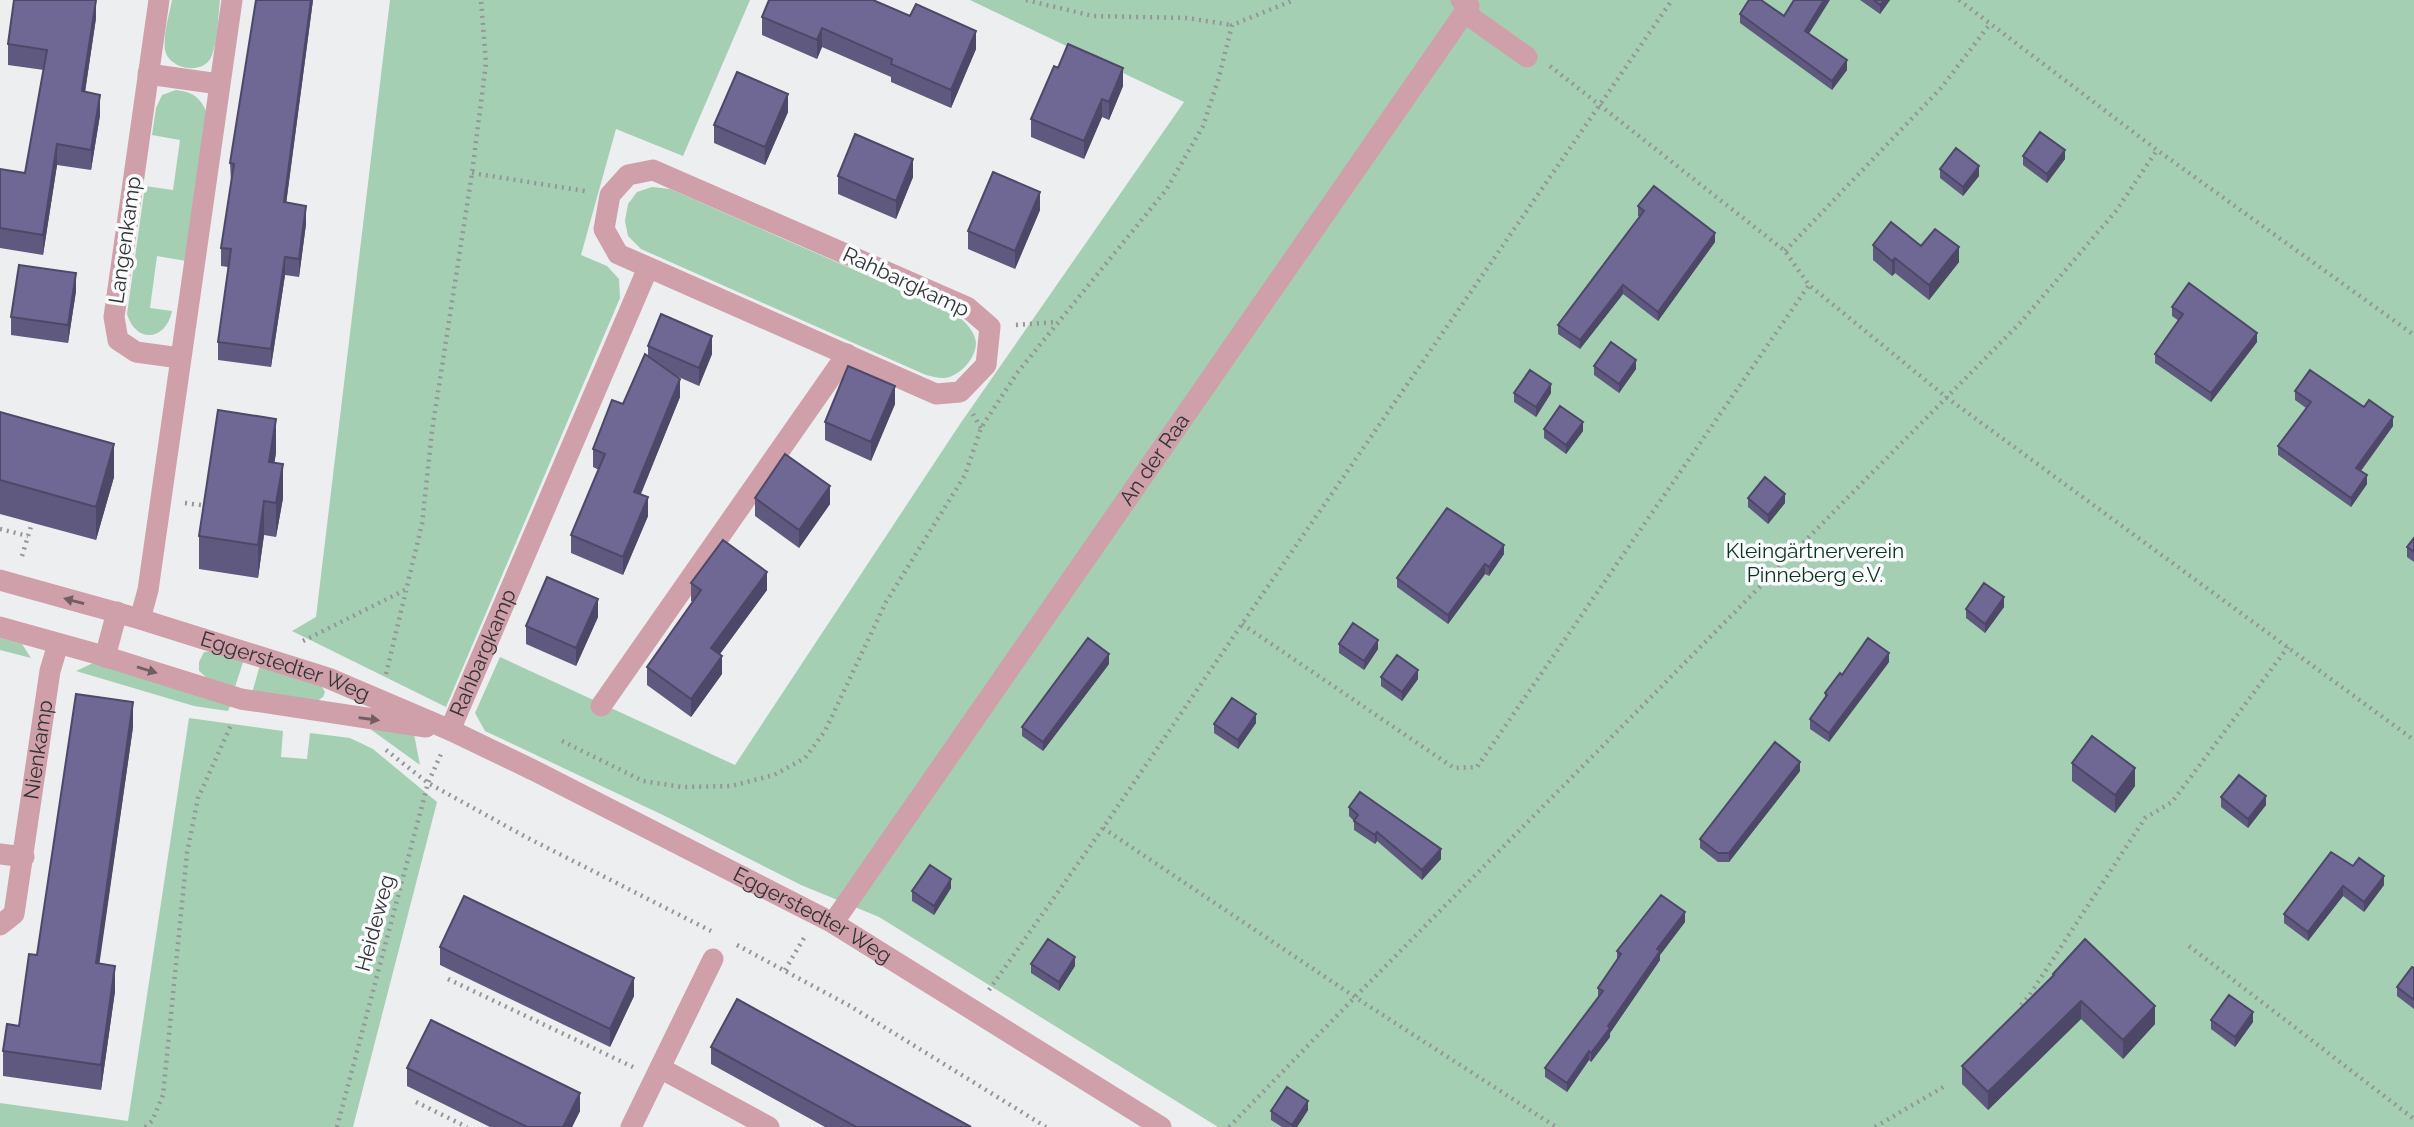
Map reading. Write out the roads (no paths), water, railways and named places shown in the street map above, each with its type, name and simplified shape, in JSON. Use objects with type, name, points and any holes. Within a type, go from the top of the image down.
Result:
[{"type":"street","name":"Langenkamp","points":[[159,0],[114,317],[118,340],[136,352],[180,358]]},
{"type":"street","points":[[140,618],[148,590],[232,0]]},
{"type":"street","points":[[1463,6],[1537,60]]},
{"type":"street","name":"An der Raa","points":[[825,919],[1463,6]]},
{"type":"street","points":[[148,74],[219,84]]},
{"type":"street","name":"Rahbargkamp","points":[[653,170],[967,307],[990,327],[986,365],[960,392],[936,394],[648,268],[618,254],[604,229],[610,195],[628,175],[653,170]]},
{"type":"street","name":"Rahbargkamp","points":[[450,730],[648,268]]},
{"type":"street","points":[[601,706],[847,354]]},
{"type":"street","name":"Eggerstedter Weg","points":[[0,580],[140,618],[328,678],[450,730],[825,919],[1161,1127]]},
{"type":"street","points":[[105,657],[117,612]]},
{"type":"street","name":"Eggerstedter Weg","points":[[0,627],[241,699],[450,730]]},
{"type":"street","name":"Nienkamp","points":[[0,925],[13,914],[50,671],[58,644]]},
{"type":"street","points":[[0,854],[23,858]]},
{"type":"street","points":[[631,1127],[713,959]]},
{"type":"street","points":[[658,1073],[769,1127]]},
{"type":"park label","name":"Kleingärtnerverein Pinneberg e.V.","points":[[1815,563]]}]
